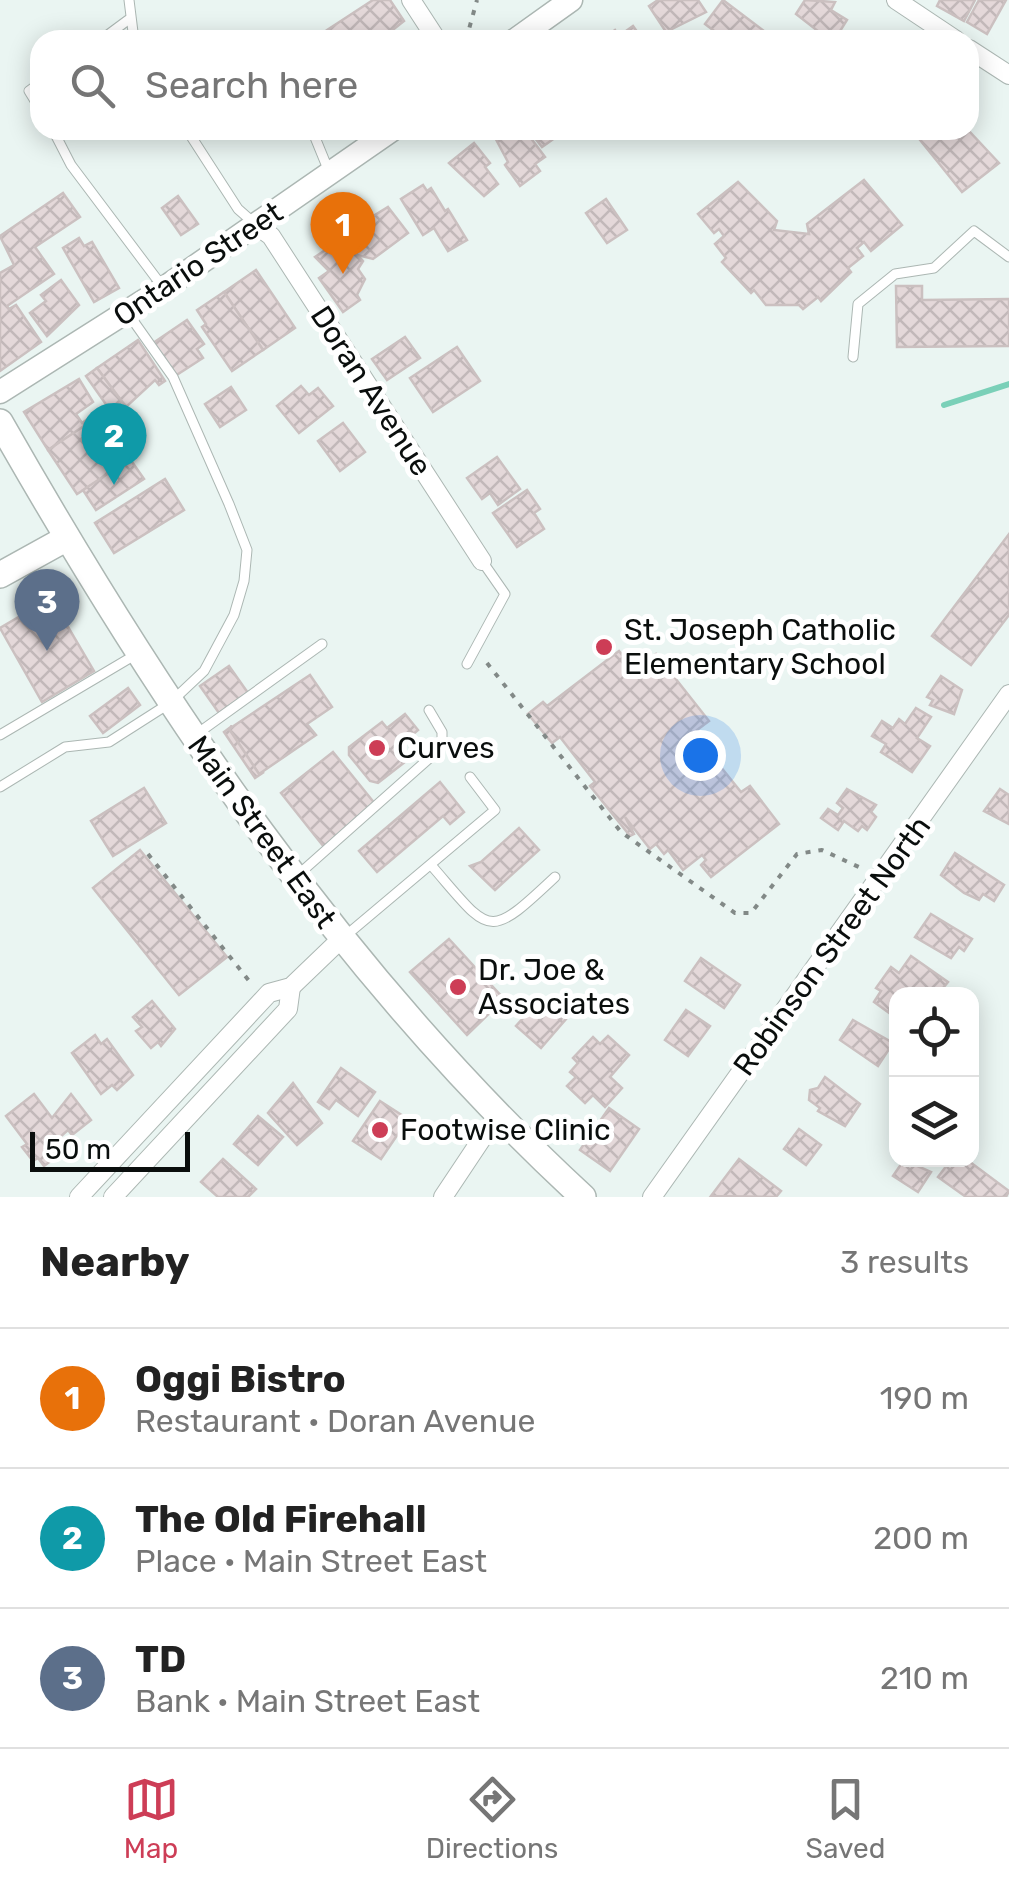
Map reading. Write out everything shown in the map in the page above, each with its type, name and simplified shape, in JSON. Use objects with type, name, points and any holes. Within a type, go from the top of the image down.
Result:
[{"type":"main road","name":"Main Street East","points":[[0,422],[192,738],[293,879],[497,1116],[582,1197]]},
{"type":"main road","points":[[0,575],[67,538]]},
{"type":"street","points":[[411,0],[430,30]]},
{"type":"street","points":[[896,0],[941,30]]},
{"type":"street","points":[[529,30],[569,1]]},
{"type":"street","points":[[979,56],[1009,75]]},
{"type":"street","name":"Ontario Street","points":[[0,392],[164,288],[378,140]]},
{"type":"street","name":"Doran Avenue","points":[[256,225],[271,236],[482,561]]},
{"type":"street","name":"Robinson Street North","points":[[652,1197],[1009,694]]},
{"type":"street","points":[[79,1197],[269,993],[291,987],[341,939]]},
{"type":"street","points":[[113,1197],[288,1009],[291,987]]},
{"type":"street","points":[[443,1197],[497,1116]]},
{"type":"lane","points":[[129,0],[131,30]]},
{"type":"lane","points":[[114,30],[128,20]]},
{"type":"lane","points":[[58,140],[71,165],[164,288]]},
{"type":"lane","points":[[193,140],[238,209],[256,225]]},
{"type":"lane","points":[[316,140],[330,175]]},
{"type":"lane","points":[[854,357],[858,304],[895,274],[934,268],[974,232],[1009,257]]},
{"type":"lane","points":[[0,787],[66,747],[109,742],[170,702],[204,671],[234,615],[244,581],[246,550],[173,377],[126,312]]},
{"type":"lane","points":[[468,664],[505,594],[482,561]]},
{"type":"lane","points":[[192,738],[322,644]]},
{"type":"lane","points":[[0,735],[140,651]]},
{"type":"lane","points":[[293,879],[442,747],[442,732],[429,710]]},
{"type":"lane","points":[[341,939],[495,810],[470,776]]},
{"type":"lane","points":[[431,865],[474,914],[493,923],[509,920],[555,877]]},
{"type":"path","points":[[469,30],[478,0]]},
{"type":"path","points":[[487,662],[620,832],[735,913],[751,913],[797,854],[822,850],[862,869]]},
{"type":"path","points":[[148,854],[250,982]]},
{"type":"building","points":[[373,0],[390,0],[404,21],[393,30],[327,30]]},
{"type":"building","points":[[658,0],[698,0],[706,12],[665,30],[649,6]]},
{"type":"building","points":[[723,0],[763,30],[713,30],[705,24]]},
{"type":"building","points":[[805,0],[835,2],[831,10],[847,20],[841,30],[816,30],[796,14]]},
{"type":"building","points":[[940,0],[975,0],[964,21],[937,6]]},
{"type":"building","points":[[979,0],[1006,0],[987,34],[967,22]]},
{"type":"building","points":[[496,140],[532,140],[545,157],[535,164],[540,171],[520,186],[505,165],[508,162]]},
{"type":"building","points":[[920,140],[977,140],[999,163],[962,192]]},
{"type":"building","points":[[474,143],[490,163],[485,167],[498,184],[484,196],[449,163]]},
{"type":"building","points":[[864,180],[902,225],[871,251],[864,242],[857,248],[863,256],[848,268],[851,272],[821,301],[818,297],[803,309],[799,305],[766,305],[754,290],[751,293],[722,262],[726,258],[715,244],[724,236],[719,229],[714,233],[698,214],[738,182],[777,221],[774,230],[809,234],[807,224]]},
{"type":"building","points":[[423,185],[427,191],[431,188],[445,211],[448,209],[467,240],[448,251],[434,228],[423,235],[401,199]]},
{"type":"building","points":[[63,193],[80,217],[35,247],[54,274],[7,306],[9,309],[16,305],[41,342],[0,371],[0,273],[14,265],[0,236]]},
{"type":"building","points":[[178,196],[198,224],[181,235],[162,208]]},
{"type":"building","points":[[606,199],[627,230],[607,243],[586,213]]},
{"type":"building","points":[[388,207],[408,233],[373,259],[357,255],[341,236]]},
{"type":"building","points":[[79,238],[84,246],[92,242],[119,288],[94,302],[63,248]]},
{"type":"building","points":[[343,238],[363,261],[358,269],[365,279],[357,295],[360,300],[343,312],[319,278],[329,271],[315,257]]},
{"type":"building","points":[[256,270],[295,328],[263,350],[224,292]]},
{"type":"building","points":[[61,280],[79,305],[47,336],[30,313],[46,301],[41,295]]},
{"type":"building","points":[[896,286],[922,286],[922,300],[1009,299],[1009,346],[897,347]]},
{"type":"building","points":[[224,292],[263,350],[232,371],[202,327],[206,324],[197,310]]},
{"type":"building","points":[[187,320],[204,344],[197,349],[203,358],[175,376],[153,343]]},
{"type":"building","points":[[405,337],[420,358],[387,380],[372,359]]},
{"type":"building","points":[[138,340],[165,381],[159,385],[155,380],[126,407],[97,368]]},
{"type":"building","points":[[457,347],[480,381],[433,412],[410,378]]},
{"type":"building","points":[[97,368],[122,402],[110,410],[86,376]]},
{"type":"building","points":[[79,379],[93,402],[76,414],[82,423],[89,418],[91,422],[48,450],[24,412]]},
{"type":"building","points":[[301,386],[309,395],[318,388],[333,406],[299,433],[277,406]]},
{"type":"building","points":[[231,387],[246,410],[220,427],[205,404]]},
{"type":"building","points":[[343,423],[365,452],[340,471],[318,441]]},
{"type":"building","points":[[84,426],[93,440],[110,430],[125,453],[110,463],[115,470],[77,494],[48,450]]},
{"type":"building","points":[[497,457],[520,489],[498,505],[490,493],[482,499],[467,478]]},
{"type":"building","points":[[130,459],[144,479],[96,510],[83,490]]},
{"type":"building","points":[[165,479],[184,510],[114,553],[95,523]]},
{"type":"building","points":[[527,490],[540,509],[534,513],[544,529],[517,547],[493,513]]},
{"type":"building","points":[[1009,534],[1009,615],[971,665],[932,636]]},
{"type":"building","points":[[51,598],[94,671],[42,702],[0,628]]},
{"type":"building","points":[[619,651],[629,664],[640,657],[644,662],[656,654],[709,721],[697,730],[707,742],[703,745],[741,792],[750,786],[779,824],[711,877],[701,865],[706,860],[702,855],[683,870],[668,850],[664,854],[656,844],[650,849],[625,817],[634,834],[630,836],[590,786],[595,782],[560,737],[552,743],[528,714],[543,702],[547,706]]},
{"type":"building","points":[[229,666],[248,693],[219,713],[200,686]]},
{"type":"building","points":[[310,675],[332,707],[307,724],[316,735],[259,774],[229,729]]},
{"type":"building","points":[[941,676],[962,690],[954,714],[930,705],[933,700],[927,697]]},
{"type":"building","points":[[128,688],[140,705],[103,733],[90,716]]},
{"type":"building","points":[[916,708],[931,717],[917,738],[930,746],[912,772],[881,752],[886,744],[872,736],[882,721],[893,728],[899,719],[905,724]]},
{"type":"building","name":"Curves","points":[[405,714],[418,730],[400,745],[410,758],[378,783],[370,781],[349,755],[349,747],[382,722],[387,728]]},
{"type":"building","points":[[232,726],[229,729],[259,774],[264,772],[255,778],[224,732]]},
{"type":"building","points":[[333,752],[376,805],[324,847],[281,793]]},
{"type":"building","points":[[440,782],[464,812],[450,824],[443,816],[377,872],[359,851]]},
{"type":"building","points":[[144,788],[166,823],[113,856],[91,821]]},
{"type":"building","points":[[847,789],[876,805],[871,812],[876,817],[867,830],[862,826],[858,831],[844,821],[838,830],[821,818],[828,809],[838,815],[843,808],[837,803]]},
{"type":"building","points":[[1000,789],[1009,795],[1009,824],[984,811]]},
{"type":"building","points":[[519,828],[539,850],[495,890],[470,866],[481,862]]},
{"type":"building","points":[[140,850],[227,957],[179,995],[93,888]]},
{"type":"building","points":[[955,853],[1004,885],[994,901],[983,894],[979,900],[964,893],[941,875]]},
{"type":"building","points":[[931,914],[972,939],[964,951],[959,947],[951,958],[915,937]]},
{"type":"building","name":"Dr. Joe & Associates","points":[[449,939],[504,999],[467,1035],[410,972]]},
{"type":"building","points":[[911,956],[948,982],[944,987],[889,987],[889,1013],[874,1002],[881,991],[876,988],[891,967],[899,973]]},
{"type":"building","points":[[701,958],[740,985],[724,1008],[685,981]]},
{"type":"building","points":[[542,997],[566,1019],[541,1048],[516,1026]]},
{"type":"building","points":[[152,1001],[175,1029],[161,1046],[158,1042],[151,1048],[136,1031],[142,1027],[133,1017]]},
{"type":"building","points":[[686,1010],[710,1026],[688,1056],[665,1040]]},
{"type":"building","points":[[853,1020],[889,1041],[889,1049],[878,1066],[840,1040]]},
{"type":"building","points":[[95,1035],[101,1044],[107,1039],[133,1075],[117,1090],[112,1085],[101,1094],[72,1053]]},
{"type":"building","points":[[608,1036],[629,1055],[610,1077],[622,1088],[605,1107],[593,1095],[585,1103],[567,1086],[576,1077],[570,1072],[578,1063],[573,1058],[593,1037],[600,1044]]},
{"type":"building","points":[[341,1068],[375,1092],[358,1116],[336,1100],[329,1109],[318,1102]]},
{"type":"building","points":[[825,1077],[860,1104],[845,1126],[818,1111],[820,1108],[809,1100],[810,1090],[818,1088]]},
{"type":"building","points":[[293,1083],[322,1123],[297,1145],[268,1113]]},
{"type":"building","points":[[34,1094],[52,1118],[71,1094],[91,1120],[72,1135],[68,1130],[60,1137],[63,1141],[55,1147],[60,1154],[44,1166],[38,1158],[33,1161],[22,1147],[27,1144],[6,1116]]},
{"type":"building","name":"Footwise Clinic","points":[[380,1101],[408,1119],[381,1159],[353,1141]]},
{"type":"building","points":[[609,1108],[639,1129],[610,1171],[580,1150]]},
{"type":"building","points":[[258,1116],[283,1137],[258,1165],[234,1144]]},
{"type":"building","points":[[799,1129],[821,1145],[806,1165],[784,1149]]},
{"type":"building","points":[[223,1159],[256,1189],[248,1197],[218,1197],[201,1182]]},
{"type":"building","points":[[739,1159],[781,1191],[776,1197],[711,1196]]},
{"type":"building","points":[[899,1167],[920,1167],[931,1172],[918,1192],[893,1176]]},
{"type":"building","points":[[946,1167],[977,1167],[1009,1191],[1006,1197],[966,1197],[938,1177]]},
{"type":"waterway","points":[[944,405],[1009,384]]},
{"type":"place","name":"Oggi Bistro","points":[[343,274]]},
{"type":"place","name":"The Old Firehall","points":[[114,485]]},
{"type":"place","name":"St. Joseph Catholic Elementary School","points":[[604,647]]},
{"type":"place","name":"TD","points":[[47,651]]},
{"type":"place","name":"Curves","points":[[377,748]]},
{"type":"place","name":"Dr. Joe & Associates","points":[[458,987]]},
{"type":"place","name":"Footwise Clinic","points":[[380,1130]]}]
